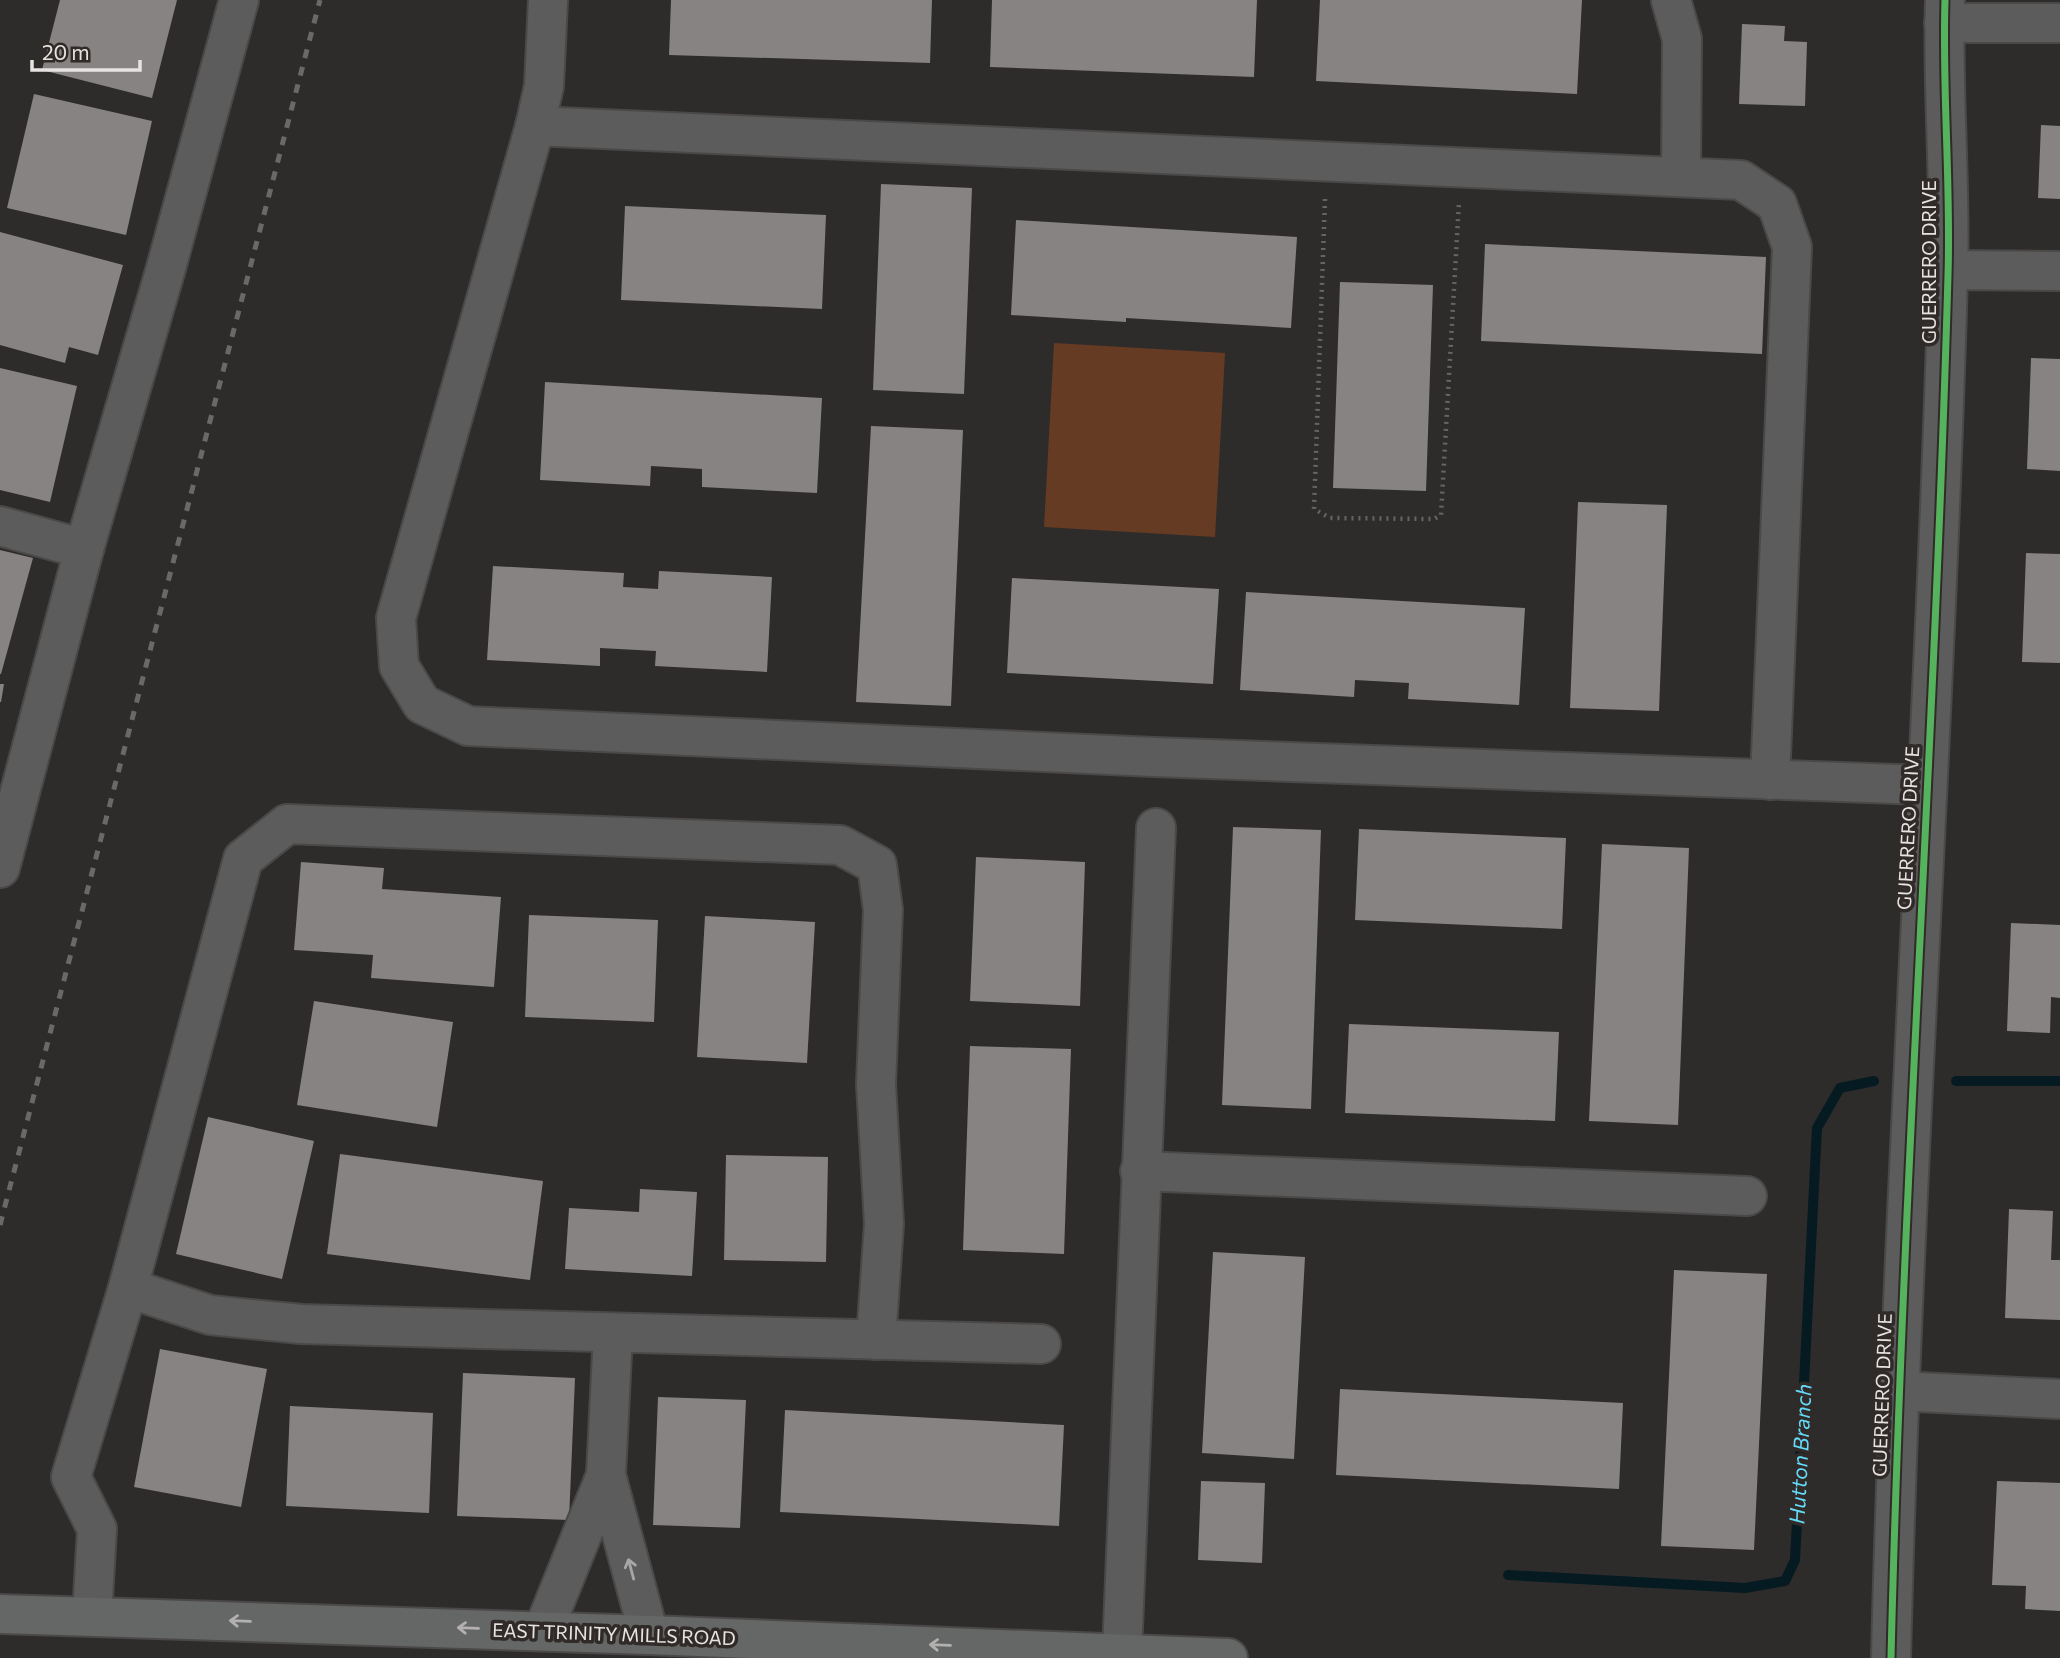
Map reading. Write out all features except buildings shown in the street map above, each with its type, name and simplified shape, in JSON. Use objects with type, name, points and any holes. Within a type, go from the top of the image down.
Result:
[{"type":"main road","name":"EAST TRINITY MILLS ROAD","points":[[0,1614],[543,1631],[1228,1658]]},
{"type":"street","points":[[0,868],[84,550],[166,268],[239,0]]},
{"type":"street","points":[[548,0],[544,86],[535,126],[396,618],[399,667],[422,704],[468,726],[1926,785]]},
{"type":"street","points":[[1671,0],[1682,39],[1681,176]]},
{"type":"street","points":[[1944,12],[2060,23]]},
{"type":"street","name":"GUERRERO DRIVE","points":[[1891,1658],[1897,1391],[1948,270],[1944,12]]},
{"type":"street","points":[[535,126],[1741,180],[1777,204],[1792,247],[1770,780]]},
{"type":"street","points":[[1948,270],[2060,271]]},
{"type":"street","points":[[0,526],[84,550]]},
{"type":"street","points":[[92,1616],[97,1529],[71,1477],[128,1288],[243,859],[287,824],[840,845],[877,865],[883,910],[876,1084],[884,1224],[876,1339]]},
{"type":"street","points":[[1122,1652],[1156,828]]},
{"type":"street","points":[[1140,1171],[1747,1196]]},
{"type":"street","points":[[128,1288],[210,1315],[301,1324],[1041,1344]]},
{"type":"street","points":[[613,1333],[606,1475],[649,1635]]},
{"type":"street","points":[[1897,1391],[2060,1399]]},
{"type":"street","points":[[543,1631],[606,1475]]},
{"type":"path","points":[[1326,160],[1314,509],[1330,517],[1434,519],[1441,515],[1461,166]]},
{"type":"shaded area","points":[[1054,343],[1225,353],[1215,537],[1044,527]]},
{"type":"waterway","name":"Hutton Branch","points":[[1508,1575],[1745,1588],[1785,1581],[1795,1560],[1817,1128],[1840,1088],[1874,1081]]},
{"type":"waterway","name":"Hutton Branch","points":[[1956,1081],[2060,1081]]},
{"type":"railway","points":[[0,1225],[320,0]]},
{"type":"cycle path","points":[[1891,1658],[1903,1312],[1948,275],[1945,0]]}]
